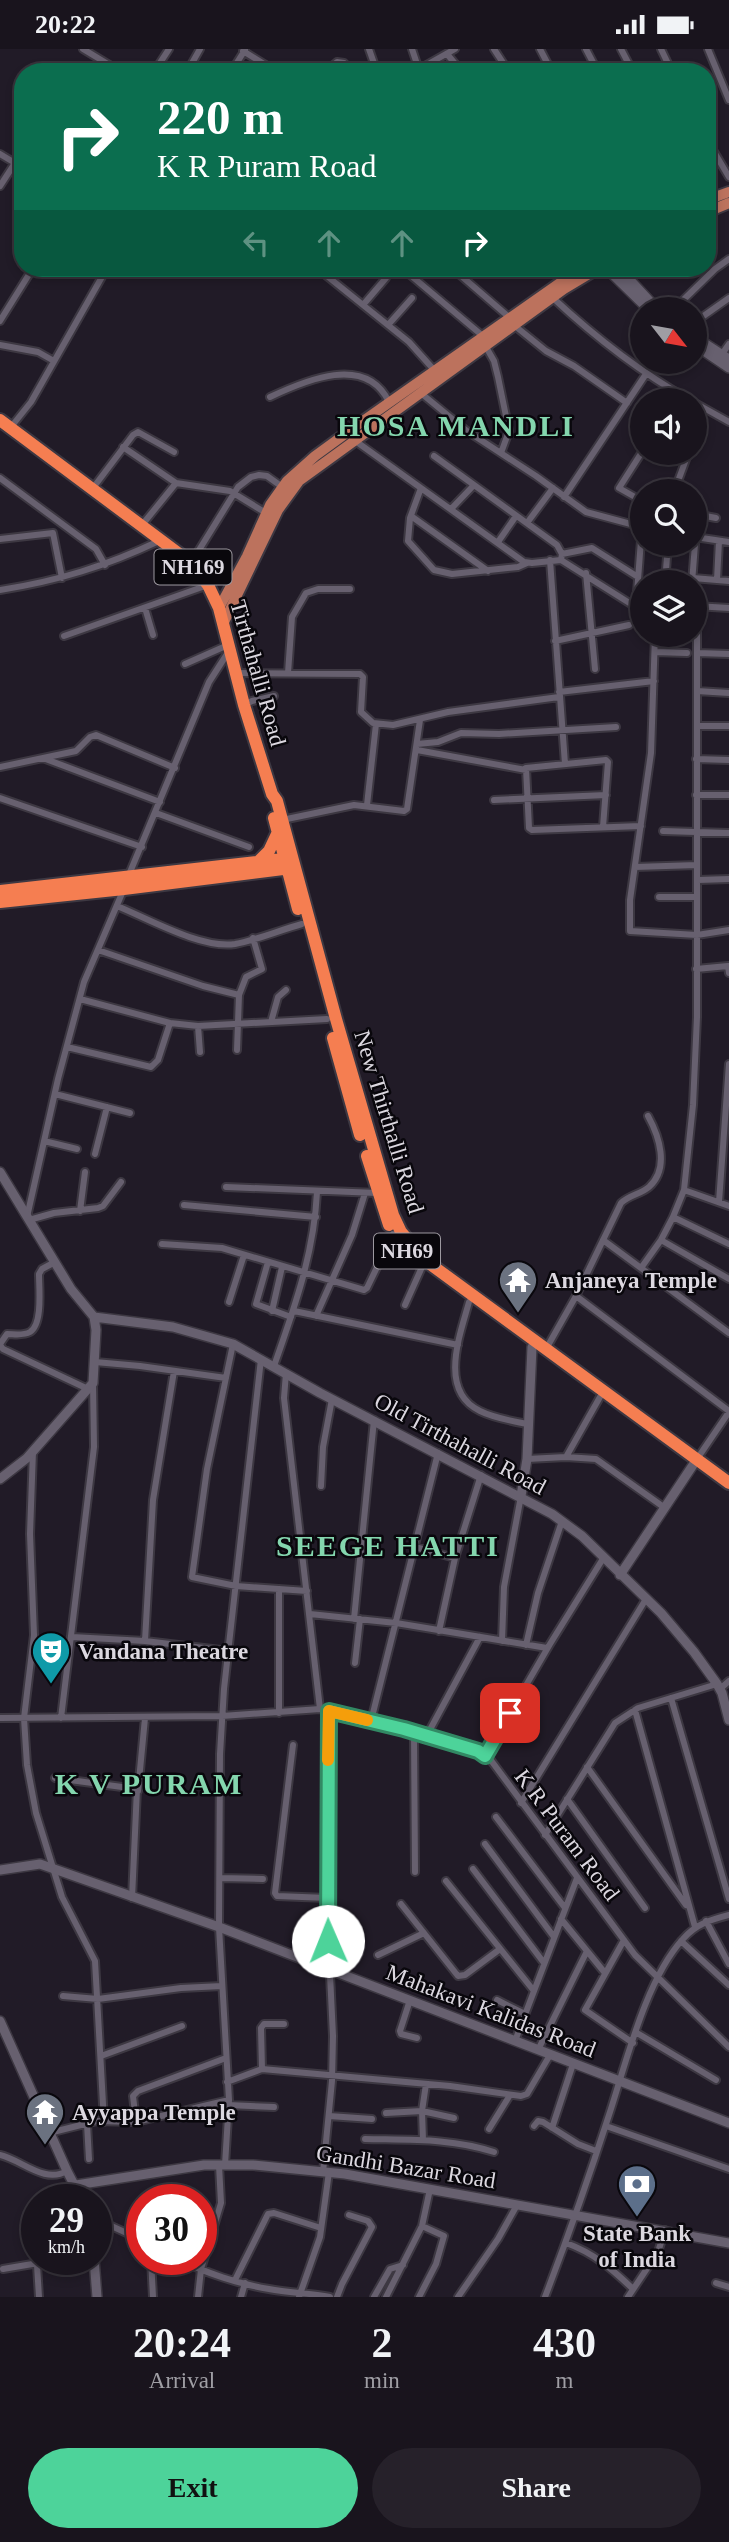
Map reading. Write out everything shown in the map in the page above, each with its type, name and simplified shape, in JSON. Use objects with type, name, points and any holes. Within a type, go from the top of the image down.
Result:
[{"type":"highway","name":"Tirthahalli Road","points":[[5,424],[191,563],[208,585],[224,622],[244,705],[272,794],[277,801],[289,863]]},
{"type":"highway","name":"NH169","points":[[272,794],[271,803],[277,834],[289,863]]},
{"type":"highway","points":[[261,867],[277,834]]},
{"type":"highway","points":[[0,901],[289,863]]},
{"type":"highway","name":"NH69","points":[[289,863],[291,887],[327,1019],[375,1187],[393,1234],[422,1267],[600,1398],[695,1462],[729,1492]]},
{"type":"highway","name":"New Thirthalli Road","points":[[289,863],[375,1187],[401,1232],[426,1261],[695,1462],[729,1483]]},
{"type":"highway","points":[[261,867],[286,881],[291,887]]},
{"type":"highway","points":[[0,891],[126,884]]},
{"type":"main road","points":[[224,622],[285,498],[308,473],[422,394],[567,277]]},
{"type":"main road","points":[[512,322],[585,277]]},
{"type":"main road","points":[[219,608],[281,487],[315,456],[389,403],[435,371],[485,342]]},
{"type":"street","points":[[83,49],[106,63]]},
{"type":"street","points":[[157,49],[167,51]]},
{"type":"street","points":[[431,63],[455,49]]},
{"type":"street","points":[[244,50],[264,63]]},
{"type":"street","points":[[447,54],[454,63]]},
{"type":"street","points":[[716,68],[729,100]]},
{"type":"street","points":[[716,155],[729,177]]},
{"type":"street","points":[[0,186],[14,165]]},
{"type":"street","points":[[0,321],[27,277]]},
{"type":"street","points":[[5,424],[31,402],[102,277]]},
{"type":"street","points":[[328,277],[409,342],[435,371]]},
{"type":"street","points":[[412,277],[485,342],[494,361],[509,431],[501,453]]},
{"type":"street","points":[[462,277],[546,351],[574,366],[628,403]]},
{"type":"street","points":[[615,277],[636,297]]},
{"type":"street","points":[[627,277],[646,297]]},
{"type":"street","points":[[686,297],[707,277]]},
{"type":"street","points":[[363,305],[386,278]]},
{"type":"street","points":[[388,325],[412,298]]},
{"type":"street","points":[[552,298],[603,344],[630,363]]},
{"type":"street","points":[[707,314],[729,298]]},
{"type":"street","points":[[707,345],[725,357],[729,344]]},
{"type":"street","points":[[0,345],[38,352],[54,361]]},
{"type":"street","points":[[707,353],[729,368]]},
{"type":"street","points":[[270,397],[310,379],[340,374],[365,378],[381,389],[389,403]]},
{"type":"street","points":[[564,496],[645,375]]},
{"type":"street","points":[[647,375],[665,388]]},
{"type":"street","points":[[422,394],[467,431],[586,512],[630,524]]},
{"type":"street","points":[[707,410],[729,422]]},
{"type":"street","points":[[93,488],[123,447],[138,432],[174,451]]},
{"type":"street","points":[[354,440],[527,563]]},
{"type":"street","points":[[123,447],[176,483],[235,493],[266,513]]},
{"type":"street","points":[[434,456],[556,545],[562,557],[630,600]]},
{"type":"street","points":[[630,494],[619,488],[633,465]]},
{"type":"street","points":[[191,563],[235,493],[251,477],[267,476],[281,487]]},
{"type":"street","points":[[0,478],[96,549],[105,565]]},
{"type":"street","points":[[142,526],[176,483]]},
{"type":"street","points":[[451,509],[474,485]]},
{"type":"street","points":[[421,488],[411,516],[408,541],[434,570],[452,574],[518,567],[592,548],[630,572]]},
{"type":"street","points":[[527,523],[553,488]]},
{"type":"street","points":[[411,516],[488,571]]},
{"type":"street","points":[[498,542],[516,516]]},
{"type":"street","points":[[707,516],[716,518]]},
{"type":"street","points":[[0,539],[54,533],[62,578]]},
{"type":"street","points":[[707,540],[729,542]]},
{"type":"street","points":[[0,590],[62,578],[105,565],[159,541]]},
{"type":"street","points":[[718,580],[719,541]]},
{"type":"street","points":[[550,560],[565,764]]},
{"type":"street","points":[[586,573],[595,669]]},
{"type":"street","points":[[707,580],[729,581]]},
{"type":"street","points":[[64,636],[208,585]]},
{"type":"street","points":[[288,673],[292,617],[306,593],[318,589],[350,589]]},
{"type":"street","points":[[145,607],[153,635]]},
{"type":"street","points":[[707,607],[729,608]]},
{"type":"street","points":[[555,641],[629,625]]},
{"type":"street","points":[[655,647],[651,753],[629,900],[630,931],[697,935],[729,930]]},
{"type":"street","points":[[641,1268],[673,1217],[684,1190],[693,1093],[697,1017],[697,647]]},
{"type":"street","points":[[185,664],[229,648]]},
{"type":"street","points":[[28,1218],[79,999],[209,682],[229,648]]},
{"type":"street","points":[[655,652],[687,653]]},
{"type":"street","points":[[697,653],[729,654]]},
{"type":"street","points":[[236,673],[360,674],[363,677],[362,712],[368,720],[376,724],[393,725],[448,712],[654,681]]},
{"type":"street","points":[[697,691],[729,693]]},
{"type":"street","points":[[244,705],[274,697]]},
{"type":"street","points":[[282,820],[343,807],[367,805],[401,811],[407,809],[419,720]]},
{"type":"street","points":[[367,805],[376,724]]},
{"type":"street","points":[[697,726],[729,726]]},
{"type":"street","points":[[417,747],[461,733],[499,734],[616,727]]},
{"type":"street","points":[[0,767],[76,751],[90,737],[96,735],[174,768]]},
{"type":"street","points":[[417,747],[526,769],[606,760],[603,827]]},
{"type":"street","points":[[41,757],[160,802]]},
{"type":"street","points":[[696,759],[729,759]]},
{"type":"street","points":[[526,769],[529,828],[532,830],[641,826]]},
{"type":"street","points":[[494,800],[606,795]]},
{"type":"street","points":[[696,795],[729,795]]},
{"type":"street","points":[[0,798],[142,847]]},
{"type":"street","points":[[156,813],[249,847]]},
{"type":"street","points":[[663,831],[729,833]]},
{"type":"street","points":[[635,867],[698,865]]},
{"type":"street","points":[[698,880],[729,879]]},
{"type":"street","points":[[659,897],[697,897]]},
{"type":"street","points":[[117,905],[190,936],[219,944],[234,944],[302,924]]},
{"type":"street","points":[[237,1050],[239,995],[246,977],[262,969],[253,938]]},
{"type":"street","points":[[98,950],[203,986],[239,995]]},
{"type":"street","points":[[696,969],[729,968]]},
{"type":"street","points":[[271,1022],[278,997],[286,990]]},
{"type":"street","points":[[79,999],[170,1024],[237,1024],[327,1019]]},
{"type":"street","points":[[67,1047],[151,1067],[158,1060],[170,1024]]},
{"type":"street","points":[[198,1025],[200,1052]]},
{"type":"street","points":[[719,1202],[728,1112],[729,1064]]},
{"type":"street","points":[[55,1094],[130,1113]]},
{"type":"street","points":[[95,1154],[107,1107]]},
{"type":"street","points":[[546,1349],[576,1296],[621,1203],[629,1196],[647,1189],[656,1177],[660,1163],[660,1140],[648,1116]]},
{"type":"street","points":[[44,1142],[77,1149]]},
{"type":"street","points":[[0,1172],[71,1289],[94,1317],[95,1362],[90,1386],[94,1447],[76,1574],[72,1637],[61,1718]]},
{"type":"street","points":[[80,1210],[85,1172]]},
{"type":"street","points":[[28,1218],[103,1206],[121,1182]]},
{"type":"street","points":[[226,1187],[317,1192],[375,1187]]},
{"type":"street","points":[[316,1316],[375,1187]]},
{"type":"street","points":[[684,1190],[729,1206]]},
{"type":"street","points":[[274,1367],[305,1274],[316,1217],[317,1192]]},
{"type":"street","points":[[184,1205],[316,1217]]},
{"type":"street","points":[[673,1217],[729,1244]]},
{"type":"street","points":[[162,1244],[213,1246],[364,1290],[393,1234]]},
{"type":"street","points":[[603,1240],[729,1333]]},
{"type":"street","points":[[660,1240],[729,1279]]},
{"type":"street","points":[[229,1302],[244,1255]]},
{"type":"street","points":[[55,1262],[39,1273],[38,1318],[34,1328],[24,1334],[6,1335],[1,1349],[90,1386]]},
{"type":"street","points":[[268,1262],[255,1302],[258,1306],[272,1311],[316,1316],[458,1345]]},
{"type":"street","points":[[272,1311],[282,1266]]},
{"type":"street","points":[[405,1305],[422,1267]]},
{"type":"street","points":[[576,1296],[729,1411],[620,1575]]},
{"type":"street","points":[[469,1302],[458,1345],[455,1379],[469,1403],[479,1411],[527,1424]]},
{"type":"street","name":"Old Tirthahalli Road","points":[[94,1317],[173,1327],[233,1345],[521,1496],[562,1521],[604,1557],[686,1642],[718,1686],[729,1720]]},
{"type":"street","points":[[233,1345],[207,1469],[192,1574],[195,1579],[236,1586],[307,1591]]},
{"type":"street","points":[[502,1641],[504,1587],[527,1459],[533,1347]]},
{"type":"street","points":[[217,2216],[221,2203],[228,2103],[219,1927],[220,1754],[261,1359]]},
{"type":"street","points":[[95,1362],[226,1378]]},
{"type":"street","points":[[145,1641],[153,1500],[174,1371]]},
{"type":"street","points":[[286,1373],[284,1398],[320,1709]]},
{"type":"street","points":[[0,1479],[33,1451],[90,1386]]},
{"type":"street","points":[[566,1457],[600,1398]]},
{"type":"street","points":[[321,1486],[323,1447],[332,1399]]},
{"type":"street","points":[[355,1663],[374,1420]]},
{"type":"street","points":[[33,1451],[30,1534],[34,1636],[24,1718],[27,1765],[36,1813],[62,1897],[95,1961],[104,2122]]},
{"type":"street","points":[[371,1721],[438,1453]]},
{"type":"street","points":[[527,1459],[596,1459],[665,1508]]},
{"type":"street","points":[[439,1631],[455,1558],[481,1475]]},
{"type":"street","points":[[526,1645],[538,1593],[562,1521]]},
{"type":"street","points":[[415,1547],[455,1558]]},
{"type":"street","points":[[485,1756],[547,1648],[604,1557]]},
{"type":"street","points":[[279,1589],[279,1713]]},
{"type":"street","points":[[521,1803],[646,1599]]},
{"type":"street","points":[[310,1614],[396,1623],[547,1648]]},
{"type":"street","points":[[72,1637],[145,1641],[229,1651]]},
{"type":"street","points":[[426,1737],[480,1637]]},
{"type":"street","points":[[545,1835],[615,1723],[635,1710],[729,1681]]},
{"type":"street","points":[[671,1698],[729,1899]]},
{"type":"street","name":"K R Puram Road","points":[[0,1719],[222,1716],[320,1709],[478,1751],[485,1756],[624,1940],[729,2047]]},
{"type":"street","points":[[635,1710],[695,1927]]},
{"type":"street","points":[[300,2294],[320,2237],[332,2076],[333,2036],[327,1898],[329,1711]]},
{"type":"street","points":[[132,1898],[145,1718]]},
{"type":"street","points":[[414,1733],[415,1871]]},
{"type":"street","points":[[293,1745],[275,1893],[277,1896],[327,1898]]},
{"type":"street","points":[[587,1767],[689,1910]]},
{"type":"street","points":[[55,1778],[135,1787],[138,1791]]},
{"type":"street","points":[[567,1799],[645,1908]]},
{"type":"street","points":[[496,1817],[565,1907]]},
{"type":"street","points":[[485,1844],[554,1937]]},
{"type":"street","name":"Mahakavi Kalidas Road","points":[[0,1870],[40,1864],[219,1927],[729,2123]]},
{"type":"street","points":[[473,1869],[544,1963]]},
{"type":"street","points":[[219,1878],[263,1879]]},
{"type":"street","points":[[515,2041],[577,1878]]},
{"type":"street","points":[[446,1881],[534,1991]]},
{"type":"street","points":[[401,1904],[458,1976],[462,1976],[500,1949]]},
{"type":"street","points":[[545,2297],[577,2215],[596,2151],[657,1976],[681,1941],[695,1927],[729,1915]]},
{"type":"street","points":[[561,1919],[605,1973]]},
{"type":"street","points":[[706,1921],[729,1964]]},
{"type":"street","points":[[378,1955],[409,1943],[424,1933]]},
{"type":"street","points":[[624,1940],[586,2012],[634,2043]]},
{"type":"street","points":[[681,1941],[729,1985]]},
{"type":"street","points":[[538,2050],[587,1951]]},
{"type":"street","points":[[64,1996],[98,1999],[181,1988],[222,1986]]},
{"type":"street","points":[[410,2000],[400,2031],[401,2034],[417,2038]]},
{"type":"street","points":[[497,2000],[525,2014]]},
{"type":"street","points":[[0,2021],[67,2171],[75,2184]]},
{"type":"street","points":[[262,2069],[261,2028],[264,2024],[284,2024]]},
{"type":"street","points":[[101,2056],[181,2026]]},
{"type":"street","points":[[636,2033],[716,2080]]},
{"type":"street","points":[[228,2082],[262,2069],[521,2096],[527,2094],[550,2055]]},
{"type":"street","points":[[136,2122],[134,2097],[138,2091],[226,2058]]},
{"type":"street","points":[[552,2128],[573,2064]]},
{"type":"street","points":[[423,2140],[422,2111],[426,2084]]},
{"type":"street","points":[[489,2129],[510,2095]]},
{"type":"street","points":[[50,2133],[87,2124],[136,2122],[228,2103],[274,2107]]},
{"type":"street","points":[[386,2113],[422,2111],[454,2118]]},
{"type":"street","points":[[329,2116],[372,2119]]},
{"type":"street","points":[[534,2126],[540,2120],[578,2144],[596,2151]]},
{"type":"street","points":[[87,2124],[89,2159]]},
{"type":"street","points":[[606,2126],[729,2169]]},
{"type":"street","points":[[365,2139],[463,2144],[494,2152]]},
{"type":"street","points":[[0,2155],[43,2173],[56,2175],[67,2171]]},
{"type":"street","name":"Gandhi Bazar Road","points":[[82,2184],[204,2165],[253,2165],[326,2172],[430,2189],[729,2243]]},
{"type":"street","points":[[386,2297],[422,2227],[430,2189]]},
{"type":"street","points":[[458,2297],[498,2239],[517,2204]]},
{"type":"street","points":[[235,2280],[268,2214],[274,2213],[321,2228]]},
{"type":"street","points":[[337,2297],[372,2227],[368,2221],[349,2215]]},
{"type":"street","points":[[419,2297],[436,2264],[444,2236],[422,2227]]},
{"type":"street","points":[[566,2243],[599,2258],[632,2294],[658,2252],[666,2230]]},
{"type":"street","points":[[374,2297],[390,2269],[403,2265]]},
{"type":"street","points":[[2,2269],[21,2267]]},
{"type":"street","points":[[217,2274],[269,2289],[330,2297]]},
{"type":"street","points":[[38,2275],[39,2297]]},
{"type":"street","points":[[95,2275],[97,2297]]},
{"type":"street","points":[[152,2275],[153,2297]]},
{"type":"street","points":[[198,2297],[200,2275]]},
{"type":"street","points":[[241,2297],[246,2283]]},
{"type":"street","points":[[716,2283],[729,2287]]},
{"type":"slow traffic","points":[[328,1760],[329,1711],[367,1720]]},
{"type":"place","name":"Anjaneya Temple","points":[[518,1314]]},
{"type":"place","name":"Vandana Theatre","points":[[51,1685]]},
{"type":"place","name":"Ayyappa Temple","points":[[45,2146]]},
{"type":"place","name":"State Bank of India","points":[[637,2218]]},
{"type":"district","name":"HOSA MANDLI","points":[[456,425]]},
{"type":"district","name":"SEEGE HATTI","points":[[388,1545]]},
{"type":"district","name":"K V PURAM","points":[[149,1783]]},
{"type":"route","points":[[328,1941],[329,1711],[404,1729],[478,1751],[485,1756],[510,1713]]}]
